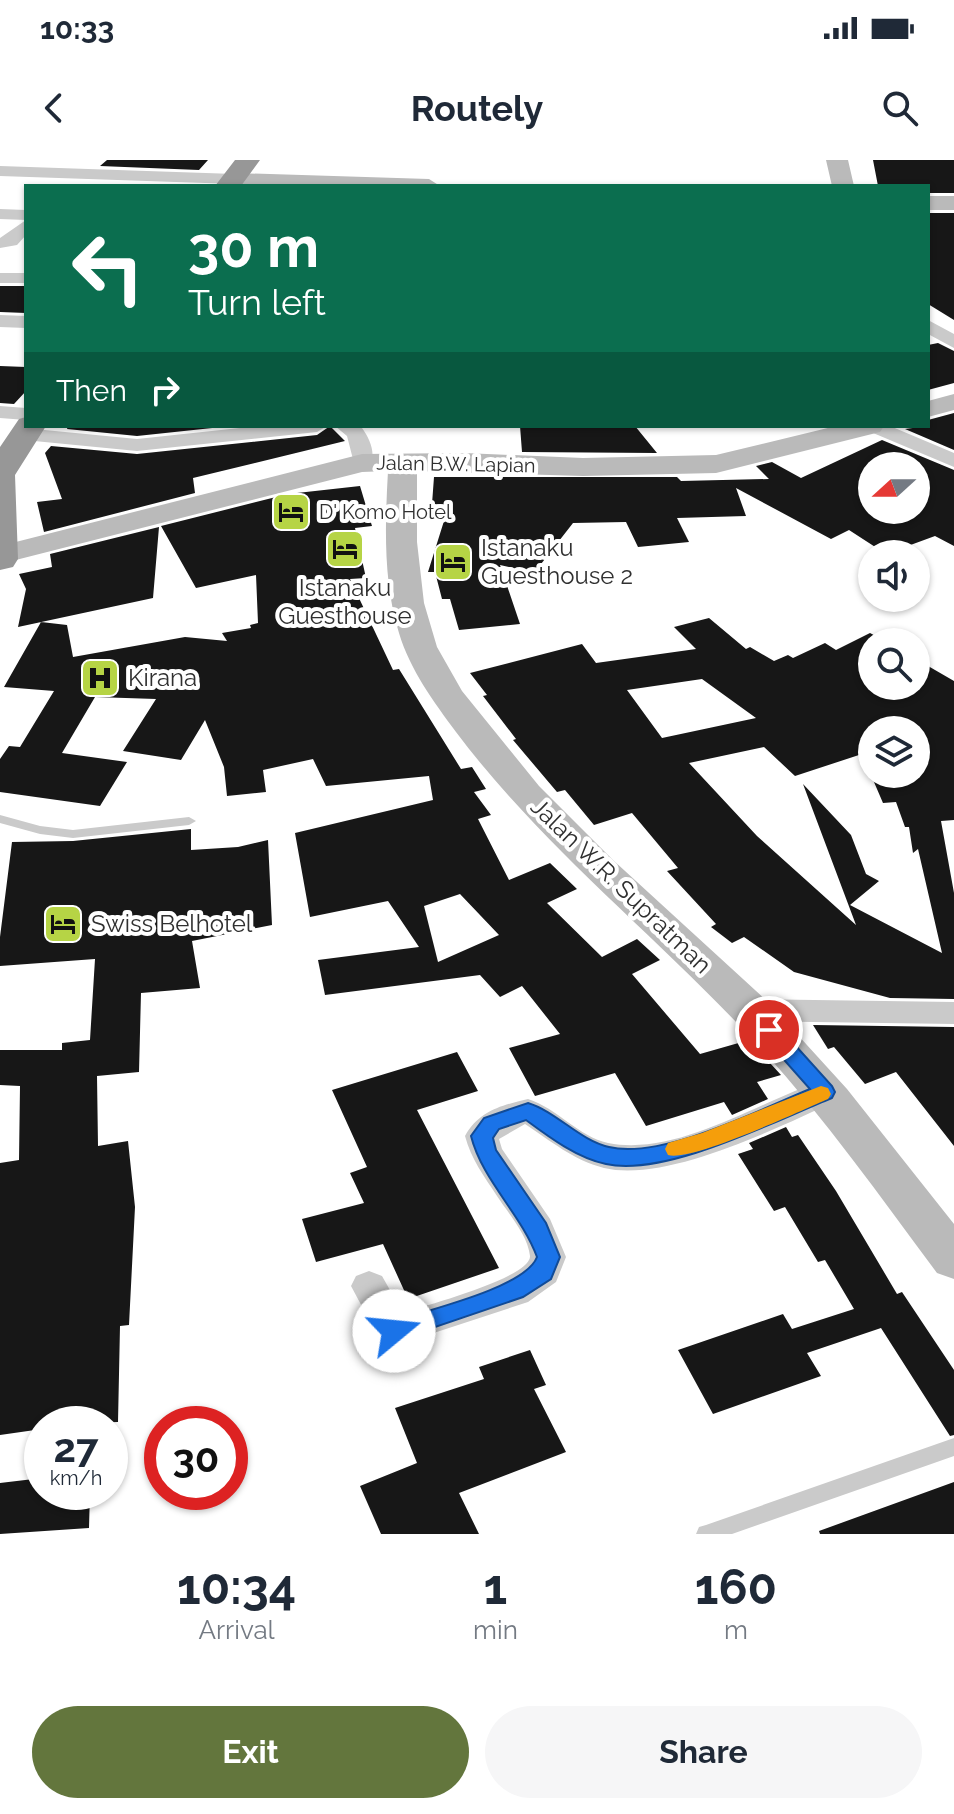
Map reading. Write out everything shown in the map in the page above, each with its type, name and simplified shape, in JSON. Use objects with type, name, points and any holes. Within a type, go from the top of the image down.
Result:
[{"type":"highway","points":[[238,178],[271,181]]},
{"type":"highway","points":[[0,472],[25,428]]},
{"type":"highway","points":[[0,478],[0,556]]},
{"type":"street","points":[[837,160],[843,184]]},
{"type":"street","points":[[0,171],[68,180],[238,178]]},
{"type":"street","points":[[271,181],[366,184]]},
{"type":"street","points":[[0,188],[24,189]]},
{"type":"street","points":[[930,203],[954,203]]},
{"type":"street","points":[[0,214],[24,215]]},
{"type":"street","points":[[0,243],[11,241],[24,227]]},
{"type":"street","points":[[0,278],[24,278]]},
{"type":"street","points":[[0,321],[24,322]]},
{"type":"street","points":[[930,327],[954,342]]},
{"type":"street","points":[[930,408],[954,402]]},
{"type":"street","points":[[0,412],[24,424]]},
{"type":"street","points":[[44,428],[137,445],[298,428]]},
{"type":"street","points":[[349,428],[356,432],[361,442],[362,463]]},
{"type":"street","name":"Jalan B.W. Lapian","points":[[0,556],[362,463],[403,461],[583,467],[716,464],[863,428]]},
{"type":"street","points":[[876,428],[954,461]]},
{"type":"street","name":"Jalan W.R. Supratman","points":[[403,461],[401,508],[404,566],[412,626],[434,677],[472,731],[566,837],[750,1010],[825,1092],[954,1259]]},
{"type":"street","points":[[750,1010],[954,1013]]},
{"type":"street","points":[[369,1286],[394,1331],[515,1291],[543,1272],[548,1257],[538,1229],[486,1152],[482,1136],[492,1124],[511,1115],[528,1111],[606,1156],[656,1155],[708,1139],[825,1092]]},
{"type":"lane","points":[[0,819],[40,830],[73,834],[189,821]]},
{"type":"lane","points":[[706,1534],[954,1447]]},
{"type":"building","points":[[107,160],[208,160],[199,170],[100,166]]},
{"type":"building","points":[[873,160],[954,160],[954,193],[930,193],[930,184],[878,184]]},
{"type":"building","points":[[930,213],[954,213],[954,320],[930,305]]},
{"type":"building","points":[[0,286],[24,286],[24,313],[0,312]]},
{"type":"building","points":[[938,343],[954,351],[954,383],[930,389],[930,345]]},
{"type":"building","points":[[0,366],[24,367],[24,393],[14,404],[0,403]]},
{"type":"building","points":[[954,413],[954,450],[905,429],[930,428],[930,419]]},
{"type":"building","points":[[67,428],[212,428],[137,436]]},
{"type":"building","points":[[332,428],[345,441],[193,478],[195,493],[44,532],[37,502],[62,499],[45,453],[51,446],[137,454],[317,435]]},
{"type":"building","points":[[520,428],[637,428],[657,453],[522,452]]},
{"type":"building","points":[[882,440],[911,452],[858,452],[858,524],[930,524],[930,460],[954,470],[954,546],[935,536],[924,540],[864,540],[849,530],[831,539],[736,488],[746,516],[677,518],[689,542],[638,547],[626,522],[573,523],[534,573],[500,565],[520,624],[459,630],[450,599],[442,599],[435,572],[428,572],[449,505],[432,504],[434,477],[677,477],[681,481],[769,479],[756,466],[772,462],[801,478]]},
{"type":"building","points":[[360,486],[372,526],[355,528],[366,578],[350,579],[393,670],[399,669],[461,769],[472,767],[486,789],[474,792],[491,815],[478,819],[509,880],[550,863],[577,889],[547,903],[602,957],[637,939],[660,960],[632,974],[700,1054],[749,1040],[781,1075],[757,1082],[768,1099],[732,1115],[724,1102],[646,1126],[615,1073],[535,1096],[509,1048],[560,1034],[522,986],[500,997],[480,975],[325,995],[318,960],[419,947],[388,901],[310,917],[295,833],[433,800],[429,776],[326,786],[313,759],[263,770],[266,792],[227,796],[224,767],[205,720],[181,760],[123,751],[156,699],[95,697],[62,753],[127,762],[100,806],[0,792],[0,759],[9,746],[20,747],[54,691],[4,687],[41,622],[67,625],[73,657],[185,637],[227,641],[222,633],[251,628],[250,625],[258,623],[256,575],[196,588],[161,526],[288,494]],"holes":[[[460,894],[499,935],[438,962],[424,906]]]},
{"type":"building","points":[[159,527],[153,598],[18,627],[26,589],[19,574],[52,567],[50,554]]},
{"type":"building","points":[[709,618],[746,649],[750,647],[774,661],[788,655],[793,658],[825,643],[836,650],[858,639],[858,700],[930,700],[930,667],[954,681],[954,820],[941,821],[954,893],[954,999],[890,998],[794,972],[744,937],[732,943],[711,927],[716,924],[667,871],[678,868],[632,813],[594,825],[565,790],[557,792],[513,740],[516,739],[483,696],[487,695],[470,673],[582,644],[596,663],[696,649],[674,627]],"holes":[[[702,679],[756,718],[662,738],[627,690]],[[858,716],[930,716],[930,788],[877,788],[883,803],[896,802],[905,827],[909,827],[913,853],[918,849],[942,953],[850,905],[879,881],[866,874],[851,835],[803,784],[856,925],[757,836],[689,763],[764,747],[795,776],[858,755]]]},
{"type":"building","points":[[191,829],[191,850],[238,847],[268,840],[272,925],[192,941],[200,988],[141,993],[139,1072],[97,1076],[98,1146],[128,1141],[135,1207],[129,1325],[120,1326],[118,1406],[24,1406],[24,1432],[0,1435],[0,1163],[19,1160],[20,1086],[0,1085],[0,1050],[62,1050],[62,1043],[90,1040],[95,959],[0,966],[0,937],[12,842],[73,841]]},
{"type":"building","points":[[813,1025],[954,1027],[954,1146],[896,1072],[865,1084],[834,1047],[828,1049]]},
{"type":"building","points":[[457,1052],[478,1091],[417,1110],[499,1268],[408,1299],[383,1244],[316,1262],[302,1219],[364,1203],[350,1173],[367,1167],[332,1090]]},
{"type":"building","points":[[786,1127],[792,1137],[798,1135],[836,1191],[897,1294],[902,1292],[954,1370],[954,1435],[950,1436],[881,1328],[807,1353],[821,1376],[713,1414],[678,1350],[783,1314],[792,1329],[854,1309],[825,1260],[818,1262],[785,1207],[774,1211],[738,1154],[753,1149],[749,1143]]},
{"type":"building","points":[[530,1350],[546,1385],[534,1389],[566,1452],[459,1493],[479,1534],[381,1534],[360,1486],[417,1463],[395,1408],[484,1379],[479,1367]]},
{"type":"building","points":[[24,1480],[24,1510],[90,1510],[89,1528],[0,1534],[0,1483]]},
{"type":"building","points":[[954,1482],[954,1534],[820,1534],[819,1531]]},
{"type":"slow traffic","points":[[676,1149],[821,1094]]},
{"type":"place","name":"D' Komo Hotel","points":[[291,512]]},
{"type":"place","name":"Istanaku Guesthouse","points":[[345,549]]},
{"type":"place","name":"Istanaku Guesthouse 2","points":[[453,562]]},
{"type":"place","name":"Kirana","points":[[100,678]]},
{"type":"place","name":"Swiss Belhotel","points":[[63,924]]},
{"type":"route","points":[[394,1331],[515,1291],[543,1272],[548,1257],[538,1229],[486,1152],[482,1136],[492,1124],[528,1111],[566,1137],[606,1156],[656,1155],[708,1139],[825,1092],[769,1030]]}]
